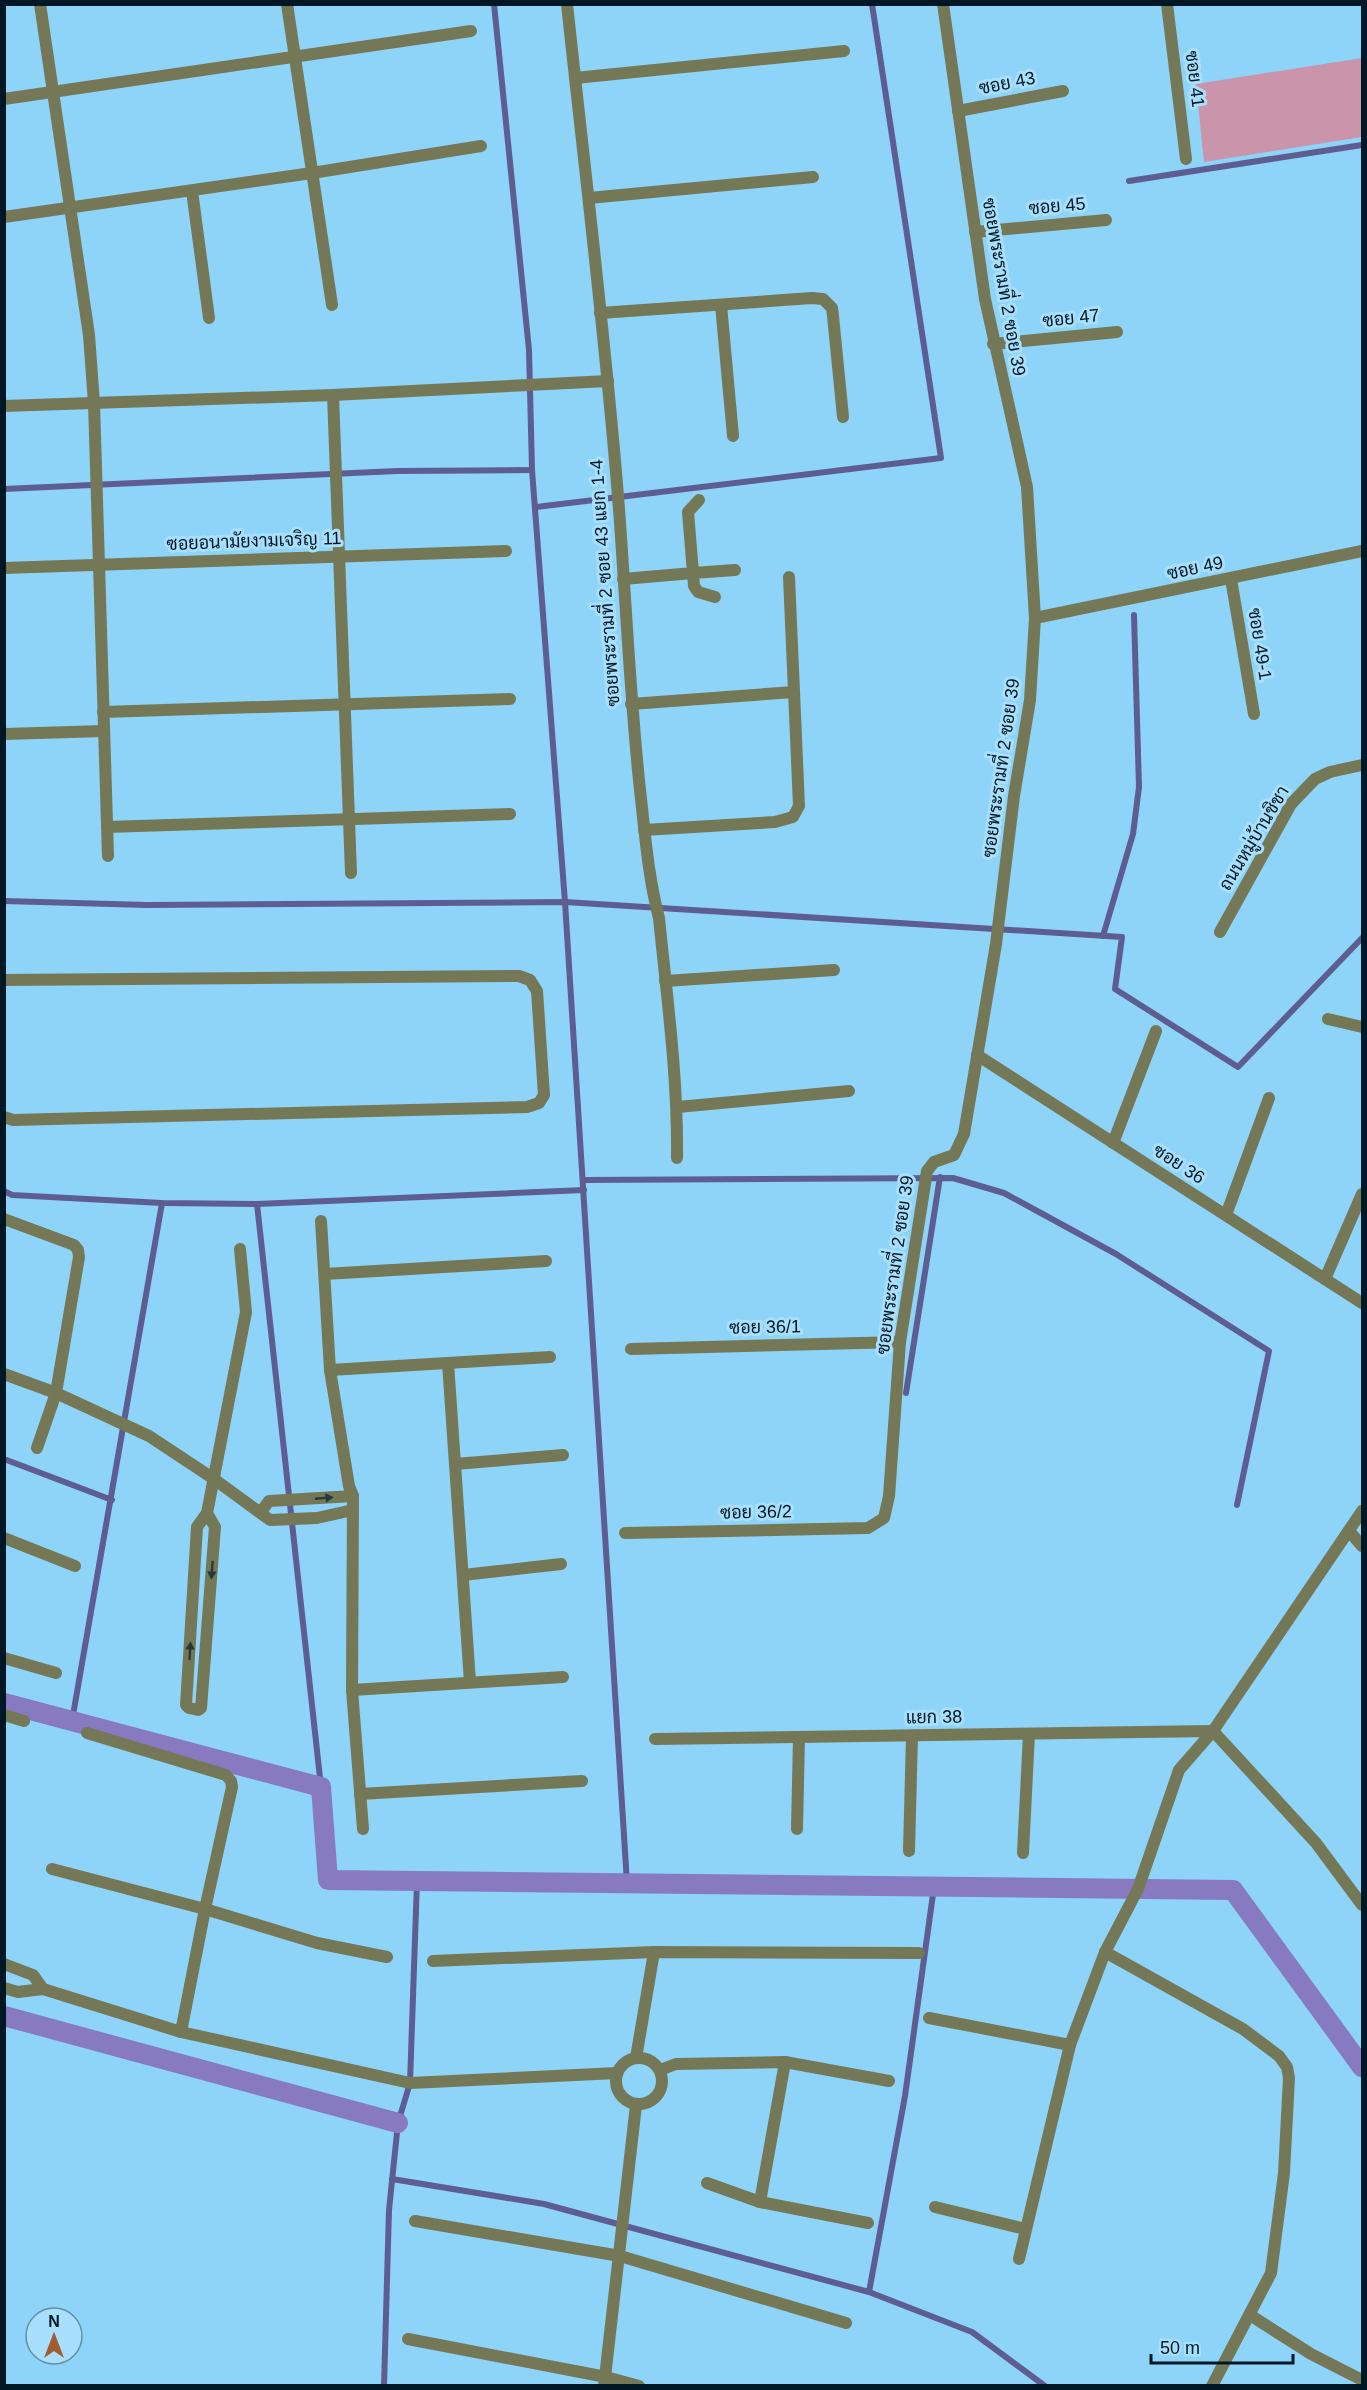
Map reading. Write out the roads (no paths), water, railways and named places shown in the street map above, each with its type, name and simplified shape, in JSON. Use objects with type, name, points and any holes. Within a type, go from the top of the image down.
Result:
[{"type":"street","points":[[40,4],[89,334],[94,403],[108,856]]},
{"type":"street","points":[[288,4],[332,305]]},
{"type":"street","name":"ซอยพระรามที่ 2 ซอย 43 แยก 1-4","points":[[567,4],[608,381],[619,510],[631,704],[644,830],[653,895],[659,918],[678,1107],[678,1158]]},
{"type":"street","name":"ซอยพระรามที่ 2 ซอย 39","points":[[884,1518],[889,1496],[900,1342],[927,1171],[934,1162],[954,1155],[964,1134],[996,944],[1014,796],[1030,700],[1035,618],[1027,487],[993,344],[943,4]]},
{"type":"street","name":"ซอย 41","points":[[1167,4],[1186,159]]},
{"type":"street","points":[[4,99],[471,31]]},
{"type":"street","points":[[575,78],[844,51]]},
{"type":"street","name":"ซอย 43","points":[[958,111],[1063,91]]},
{"type":"street","points":[[4,217],[192,191],[482,146]]},
{"type":"street","points":[[589,198],[813,177]]},
{"type":"street","points":[[192,191],[209,318]]},
{"type":"street","name":"ซอย 45","points":[[975,232],[1106,220]]},
{"type":"street","points":[[600,314],[823,299],[828,302],[833,316],[843,417]]},
{"type":"street","points":[[721,305],[733,436]]},
{"type":"street","name":"ซอย 47","points":[[993,344],[1117,332]]},
{"type":"street","points":[[4,406],[608,381]]},
{"type":"street","points":[[333,394],[351,873]]},
{"type":"street","points":[[699,500],[688,512],[694,586],[698,592],[715,597]]},
{"type":"street","name":"ซอยอนามัยงามเจริญ 11","points":[[4,568],[506,551]]},
{"type":"street","name":"ซอย 49","points":[[1035,618],[1362,551]]},
{"type":"street","points":[[623,579],[735,570]]},
{"type":"street","points":[[644,830],[775,822],[793,817],[799,806],[789,577]]},
{"type":"street","name":"ซอย 49-1","points":[[1232,579],[1254,714]]},
{"type":"street","points":[[631,704],[794,692]]},
{"type":"street","points":[[103,712],[510,699]]},
{"type":"street","points":[[4,734],[104,731]]},
{"type":"street","name":"ถนนหมู่บ้านชิชา","points":[[1220,932],[1291,804],[1315,779],[1330,772],[1362,765]]},
{"type":"street","points":[[107,827],[510,814]]},
{"type":"street","points":[[665,981],[834,970]]},
{"type":"street","points":[[4,980],[519,976],[530,980],[537,991],[543,1095],[539,1103],[527,1107],[14,1120],[4,1117]]},
{"type":"street","points":[[1328,1018],[1362,1027]]},
{"type":"street","points":[[1113,1143],[1156,1031]]},
{"type":"street","name":"ซอย 36","points":[[977,1055],[1362,1303]]},
{"type":"street","points":[[678,1107],[849,1091]]},
{"type":"street","points":[[1226,1215],[1269,1098]]},
{"type":"street","points":[[1325,1279],[1362,1194]]},
{"type":"street","points":[[4,1218],[74,1245],[78,1250],[79,1257],[56,1393],[37,1448]]},
{"type":"street","points":[[321,1221],[330,1370],[349,1486],[353,1496],[352,1690],[363,1829]]},
{"type":"street","points":[[207,1514],[215,1527],[201,1708],[198,1710],[186,1705],[197,1527],[207,1514],[246,1312],[240,1249]]},
{"type":"street","points":[[325,1274],[546,1261]]},
{"type":"street","name":"ซอย 36/1","points":[[631,1349],[900,1342]]},
{"type":"street","points":[[330,1370],[550,1357]]},
{"type":"street","points":[[448,1363],[470,1683]]},
{"type":"street","points":[[4,1374],[56,1393],[149,1436],[265,1516],[299,1519],[353,1510]]},
{"type":"street","points":[[455,1464],[563,1455]]},
{"type":"street","points":[[265,1516],[269,1502],[353,1496]]},
{"type":"street","points":[[1018,2259],[1070,2045],[1105,1952],[1140,1886],[1179,1770],[1213,1731],[1362,1511]]},
{"type":"street","name":"ซอย 36/2","points":[[625,1533],[868,1528],[884,1518]]},
{"type":"street","points":[[1349,1531],[1362,1546]]},
{"type":"street","points":[[4,1538],[75,1566]]},
{"type":"street","points":[[463,1575],[561,1564]]},
{"type":"street","points":[[4,1658],[56,1673]]},
{"type":"street","points":[[352,1690],[563,1677]]},
{"type":"street","points":[[4,1715],[24,1721]]},
{"type":"street","points":[[1213,1731],[1316,1843],[1362,1905]]},
{"type":"street","name":"แยก 38","points":[[655,1739],[1213,1731]]},
{"type":"street","points":[[87,1733],[226,1776],[231,1781],[232,1787],[181,2032]]},
{"type":"street","points":[[1023,1853],[1029,1734]]},
{"type":"street","points":[[909,1851],[912,1736]]},
{"type":"street","points":[[797,1829],[799,1737]]},
{"type":"street","points":[[360,1794],[582,1780]]},
{"type":"street","points":[[52,1869],[205,1909],[317,1943],[387,1957]]},
{"type":"street","points":[[636,2058],[654,1952]]},
{"type":"street","points":[[433,1960],[654,1952],[919,1953]]},
{"type":"street","points":[[1105,1952],[1243,2029],[1279,2056],[1287,2067],[1289,2078],[1284,2173],[1271,2273],[1212,2385]]},
{"type":"street","points":[[4,1964],[33,1975],[43,1989]]},
{"type":"street","points":[[4,1988],[18,1992],[43,1989],[181,2032],[410,2083],[617,2073]]},
{"type":"street","points":[[929,2018],[1070,2045]]},
{"type":"street","points":[[636,2058],[645,2058],[654,2062],[663,2079],[661,2090],[656,2098],[636,2105],[619,2094],[615,2084],[617,2073],[628,2060],[636,2058]]},
{"type":"street","points":[[660,2070],[676,2064],[785,2062],[889,2081]]},
{"type":"street","points":[[759,2202],[785,2062]]},
{"type":"street","points":[[605,2381],[636,2105]]},
{"type":"street","points":[[707,2183],[759,2202],[868,2223]]},
{"type":"street","points":[[935,2207],[1025,2229]]},
{"type":"street","points":[[415,2221],[620,2256],[846,2323]]},
{"type":"street","points":[[1250,2315],[1311,2354],[1362,2380]]},
{"type":"street","points":[[408,2338],[605,2381],[639,2385]]},
{"type":"waterway","points":[[494,4],[529,350],[532,470],[565,902],[627,1883]]},
{"type":"waterway","points":[[536,507],[941,458],[872,4]]},
{"type":"waterway","points":[[1129,181],[1362,145]]},
{"type":"waterway","points":[[4,489],[397,471],[532,470]]},
{"type":"waterway","points":[[1103,936],[1133,834],[1139,787],[1134,615]]},
{"type":"waterway","points":[[4,901],[147,905],[565,902],[1122,937],[1115,989],[1238,1067],[1362,938]]},
{"type":"waterway","points":[[906,1393],[940,1177]]},
{"type":"waterway","points":[[583,1180],[953,1178],[1004,1193],[1116,1254],[1269,1351],[1237,1505]]},
{"type":"waterway","points":[[4,1191],[12,1195],[162,1203],[257,1204],[584,1190]]},
{"type":"waterway","points":[[72,1721],[162,1203]]},
{"type":"waterway","points":[[257,1204],[321,1787]]},
{"type":"waterway","points":[[4,1459],[112,1500]]},
{"type":"waterway","points":[[4,1703],[321,1787],[328,1880],[1233,1890],[1362,2067]]},
{"type":"waterway","points":[[384,2386],[389,2210],[398,2123],[410,2083],[417,1881]]},
{"type":"waterway","points":[[869,2292],[905,2096],[934,1887]]},
{"type":"waterway","points":[[4,2016],[398,2123]]},
{"type":"waterway","points":[[392,2179],[544,2204],[869,2292],[972,2332],[1045,2386]]}]
